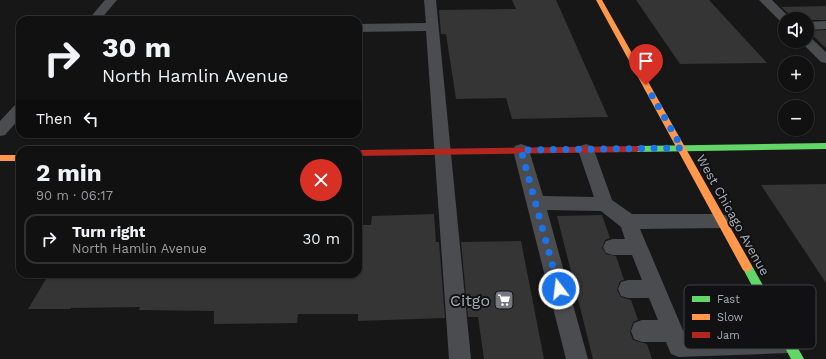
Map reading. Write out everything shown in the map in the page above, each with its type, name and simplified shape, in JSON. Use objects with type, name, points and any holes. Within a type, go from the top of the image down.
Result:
[{"type":"street","name":"West Chicago Avenue","points":[[599,0],[757,285]]},
{"type":"street","points":[[362,153],[826,146]]},
{"type":"street","points":[[0,158],[16,158]]},
{"type":"lane","points":[[97,16],[111,0]]},
{"type":"lane","points":[[430,0],[460,359]]},
{"type":"lane","points":[[765,0],[778,12]]},
{"type":"lane","points":[[814,26],[826,25]]},
{"type":"lane","points":[[362,28],[432,27]]},
{"type":"lane","points":[[814,47],[826,59]]},
{"type":"lane","points":[[0,131],[16,113]]},
{"type":"lane","points":[[521,150],[536,203],[556,247],[579,334],[577,359]]},
{"type":"lane","points":[[586,150],[605,204],[628,222],[679,345]]},
{"type":"lane","points":[[536,203],[605,204]]},
{"type":"lane","points":[[628,222],[721,221]]},
{"type":"lane","points":[[613,247],[638,247]]},
{"type":"lane","points":[[628,289],[655,289]]},
{"type":"lane","points":[[642,331],[679,345]]},
{"type":"lane","points":[[770,349],[793,350]]},
{"type":"building","points":[[512,0],[556,0],[608,117],[512,119],[506,98],[456,99],[446,34],[441,34],[439,10],[516,9]]},
{"type":"building","points":[[636,0],[709,0],[767,63],[680,64]]},
{"type":"building","points":[[826,6],[826,20],[814,20],[814,12],[787,12],[781,7]]},
{"type":"building","points":[[826,30],[826,48],[814,37],[814,31]]},
{"type":"building","points":[[826,184],[826,283],[761,185]]},
{"type":"building","points":[[434,214],[436,242],[439,242],[445,318],[358,321],[358,314],[298,314],[297,323],[214,324],[214,311],[139,310],[140,307],[28,309],[47,278],[362,278],[362,225],[371,225],[372,216]]},
{"type":"building","points":[[602,215],[610,238],[605,240],[602,248],[606,254],[616,256],[624,280],[620,281],[617,290],[621,297],[631,300],[638,320],[633,322],[630,332],[633,340],[647,344],[652,359],[593,359],[557,216]]},
{"type":"building","name":"Citgo","points":[[521,241],[544,359],[484,359],[478,317],[468,317],[461,242]]},
{"type":"traffic: fast","points":[[637,149],[826,146]]},
{"type":"traffic: fast","points":[[747,267],[757,285]]},
{"type":"traffic: fast","points":[[792,349],[798,359]]},
{"type":"traffic: slow","points":[[599,0],[747,267]]},
{"type":"traffic: slow","points":[[0,158],[16,158]]},
{"type":"traffic: jam","points":[[362,153],[637,149]]},
{"type":"place","name":"Citgo","points":[[504,300]]},
{"type":"route","points":[[559,289],[521,150],[682,148],[646,85]]}]
